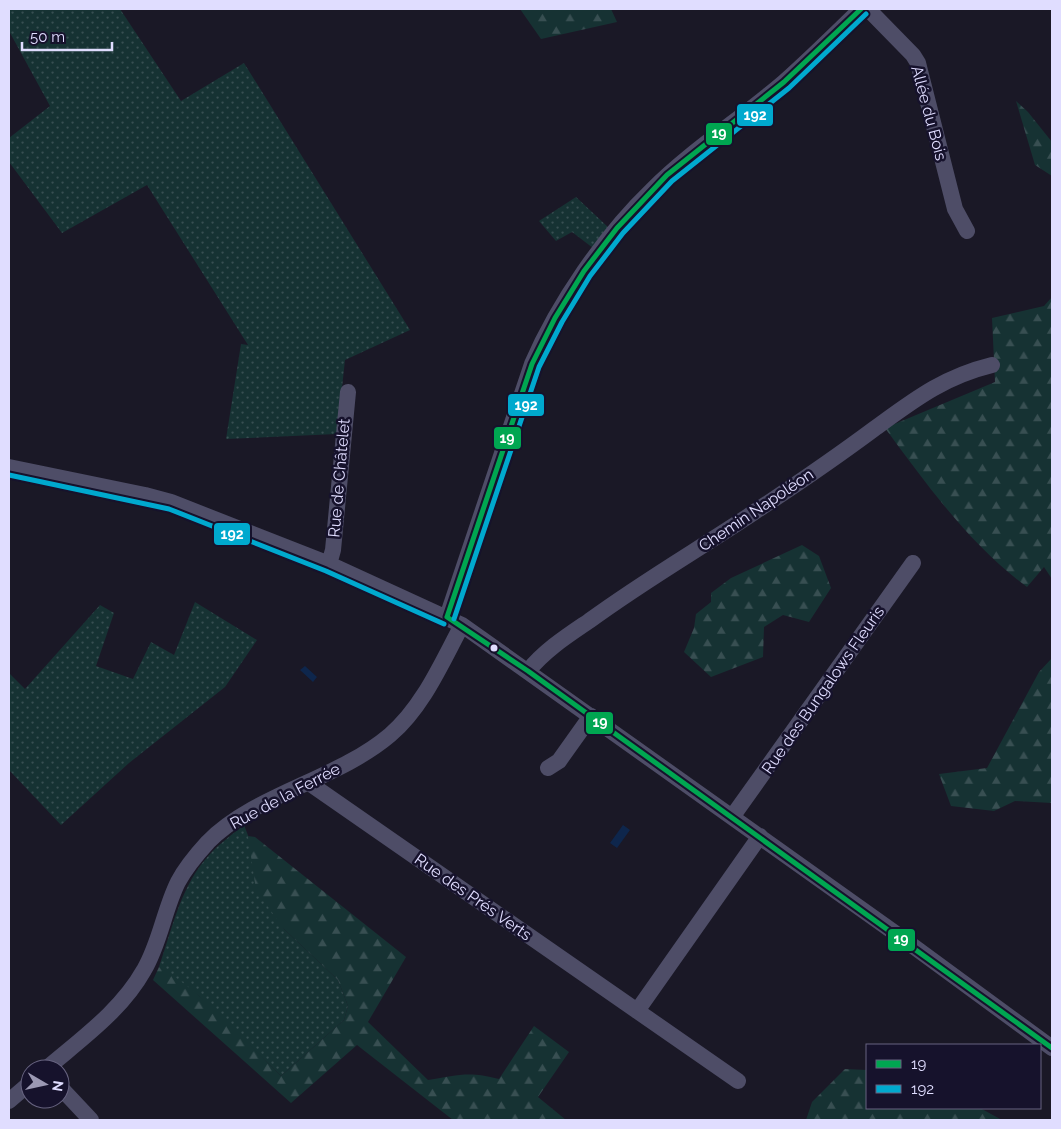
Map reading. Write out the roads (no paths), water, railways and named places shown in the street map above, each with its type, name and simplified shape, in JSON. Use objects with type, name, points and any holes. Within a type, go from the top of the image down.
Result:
[{"type":"street","points":[[447,617],[532,364],[544,337],[584,274],[622,222],[652,190],[784,81],[861,9]]},
{"type":"street","name":"Allée du Bois","points":[[868,9],[913,55],[918,63],[955,209],[966,230]]},
{"type":"street","name":"Chemin Napoléon","points":[[528,670],[541,655],[605,609],[753,513],[874,429],[906,404],[960,374],[992,365]]},
{"type":"street","name":"Rue de Châtelet","points":[[329,564],[333,550],[348,392]]},
{"type":"street","name":"Rue de Châtelet","points":[[9,467],[145,494],[171,502],[329,564],[462,625],[760,836],[1052,1048]]},
{"type":"street","name":"Rue des Bungalows Fleuris","points":[[732,817],[913,563]]},
{"type":"street","name":"Rue de la Ferrée","points":[[57,1059],[109,1014],[131,991],[145,969],[155,948],[179,881],[204,846],[232,823],[363,755],[392,734],[432,681],[462,625]]},
{"type":"street","points":[[548,768],[559,762],[591,716]]},
{"type":"street","name":"Rue des Prés Verts","points":[[309,783],[738,1081]]},
{"type":"street","points":[[637,1012],[760,836]]},
{"type":"street","points":[[9,1101],[20,1092]]},
{"type":"street","points":[[70,1098],[91,1120]]},
{"type":"water","points":[[305,666],[317,677],[313,682],[300,670]]},
{"type":"water","points":[[623,825],[630,830],[617,848],[610,843]]}]
